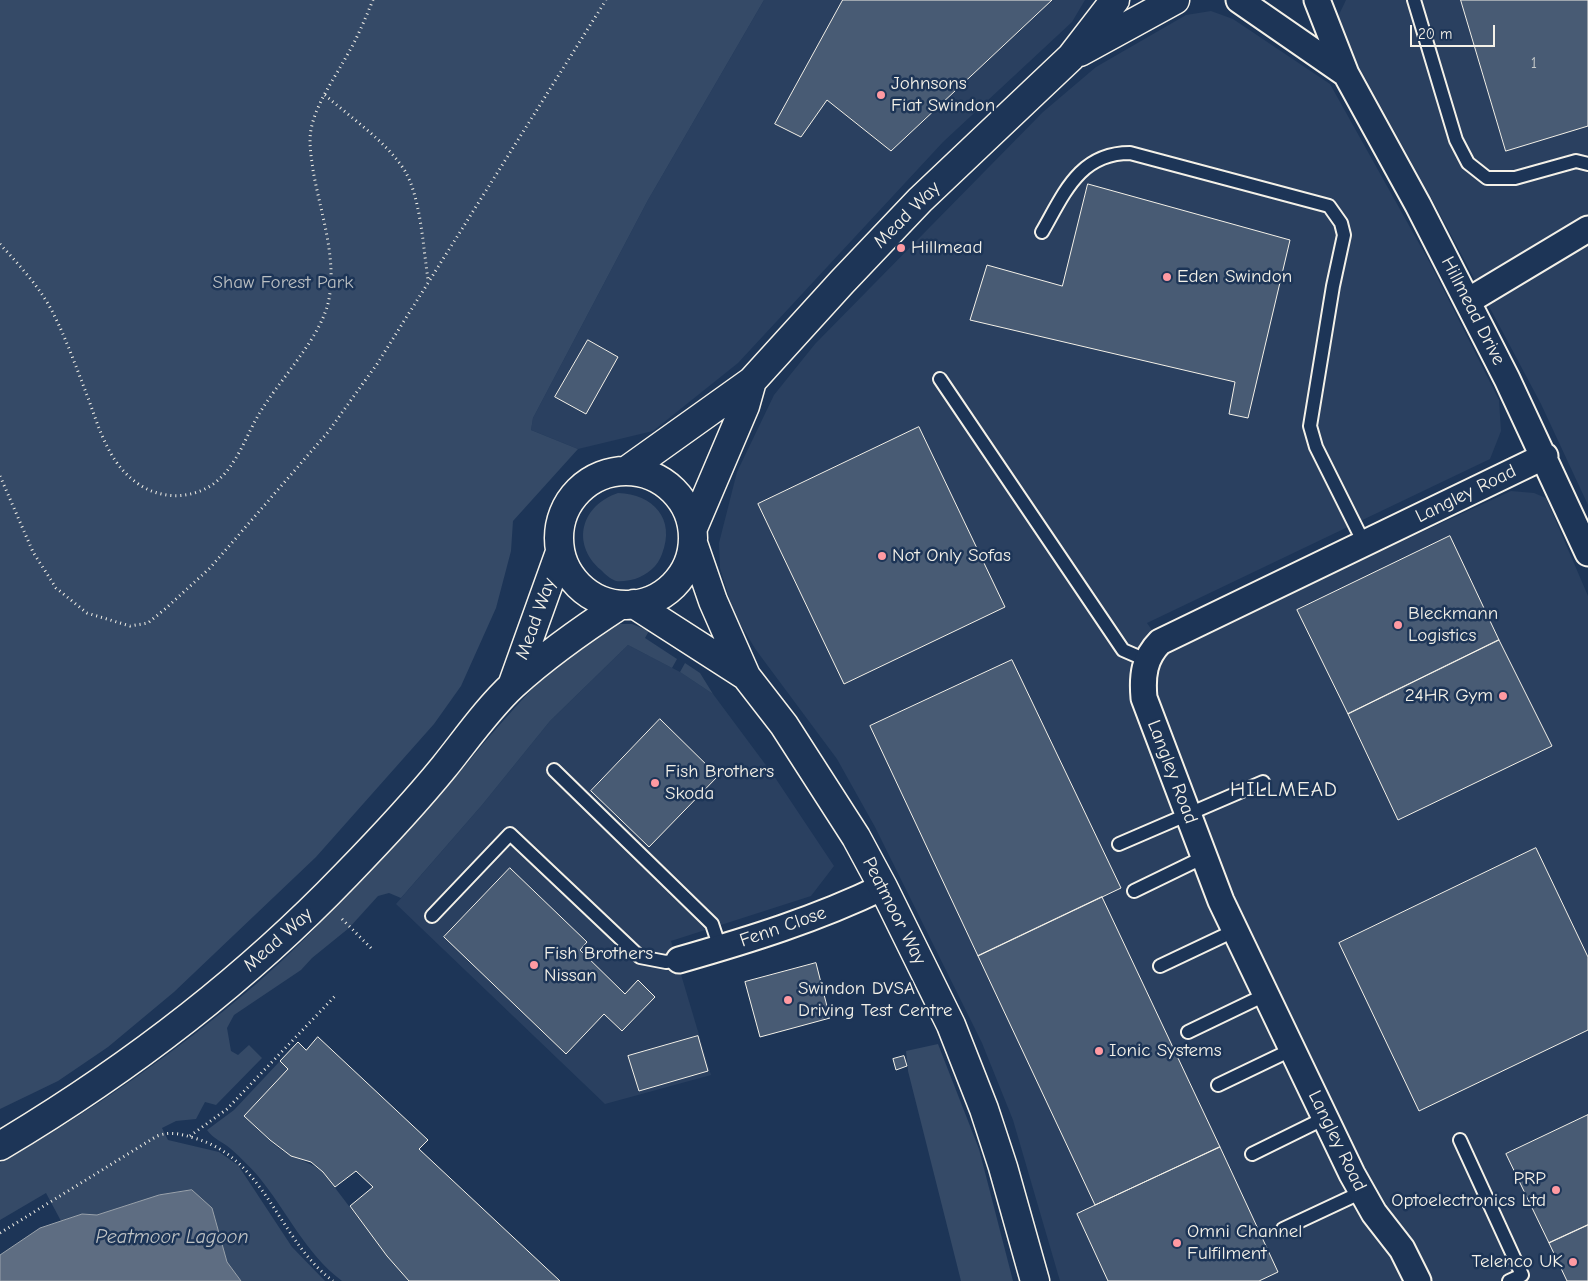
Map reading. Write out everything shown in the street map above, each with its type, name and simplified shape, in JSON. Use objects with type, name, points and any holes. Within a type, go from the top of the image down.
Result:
[{"type":"main road","name":"Mead Way","points":[[626,471],[752,381],[920,200],[1072,57],[1115,0]]},
{"type":"main road","name":"Mead Way","points":[[1072,57],[1175,0]]},
{"type":"main road","name":"Mead Way","points":[[693,536],[745,406],[752,381]]},
{"type":"main road","points":[[626,471],[646,474],[664,482],[679,496],[689,514],[693,536],[690,558],[680,578],[663,594],[642,604],[627,605],[599,600],[581,588],[568,572],[560,552],[559,530],[565,510],[575,494],[590,481],[607,473],[626,471]]},
{"type":"main road","name":"Peatmoor Way","points":[[693,536],[713,601],[746,676],[784,725],[818,777],[883,887],[951,1026],[984,1109],[1006,1176],[1035,1281]]},
{"type":"main road","name":"Mead Way","points":[[512,686],[560,552]]},
{"type":"main road","name":"Mead Way","points":[[0,1146],[49,1117],[170,1032],[262,956],[322,900],[396,823],[512,686],[568,641],[627,605]]},
{"type":"main road","name":"Peatmoor Way","points":[[627,605],[746,676]]},
{"type":"street","name":"Hillmead Drive","points":[[1239,0],[1346,74]]},
{"type":"street","name":"Hillmead Drive","points":[[1317,0],[1346,74],[1468,301],[1545,456],[1588,554]]},
{"type":"street","points":[[1468,301],[1588,230]]},
{"type":"street","name":"Langley Road","points":[[1418,1281],[1402,1249],[1374,1213],[1362,1192],[1266,994],[1204,857],[1144,698],[1143,682],[1146,660],[1160,642],[1545,456]]},
{"type":"street","name":"Fenn Close","points":[[679,960],[788,928],[841,907],[883,887]]},
{"type":"lane","points":[[1414,0],[1456,140],[1468,163],[1487,178],[1515,178],[1576,161],[1588,164]]},
{"type":"lane","points":[[1042,232],[1075,175],[1115,153],[1130,153],[1329,206],[1341,223],[1344,236],[1332,286],[1310,426],[1316,447],[1364,543]]},
{"type":"lane","points":[[940,379],[1123,650],[1146,660]]},
{"type":"lane","points":[[554,770],[712,924],[720,948]]},
{"type":"lane","points":[[1119,844],[1263,782]]},
{"type":"lane","points":[[432,916],[510,834],[640,957],[658,961],[679,960]]},
{"type":"lane","points":[[1134,891],[1204,857]]},
{"type":"lane","points":[[1160,966],[1236,930]]},
{"type":"lane","points":[[1188,1032],[1266,994]]},
{"type":"lane","points":[[1218,1085],[1293,1049]]},
{"type":"lane","points":[[1252,1154],[1325,1118]]},
{"type":"lane","points":[[1460,1140],[1522,1275],[1509,1281]]},
{"type":"lane","points":[[1283,1229],[1362,1192]]},
{"type":"path","points":[[0,244],[52,310],[85,390],[103,440],[116,463],[136,483],[154,493],[176,496],[195,493],[215,483],[227,470],[260,413],[318,326],[329,300],[331,275],[310,150],[311,127],[325,95],[363,25],[373,0]]},
{"type":"path","points":[[0,476],[33,552],[56,588],[86,613],[130,626],[148,622],[210,568],[328,432],[377,364],[428,280],[606,0]]},
{"type":"path","points":[[325,95],[387,149],[405,172],[415,196],[428,280]]},
{"type":"path","points":[[322,900],[372,949]]},
{"type":"path","points":[[189,1136],[227,1109],[337,994]]},
{"type":"path","points":[[0,1232],[157,1136],[172,1132],[189,1136],[216,1147],[236,1159],[261,1187],[305,1252],[333,1281]]},
{"type":"shaded area","points":[[764,0],[1085,0],[1072,22],[943,142],[738,363],[653,431],[578,449],[531,430],[533,418],[648,200]]},
{"type":"shaded area","points":[[1346,0],[1588,0],[1588,505],[1541,404],[1335,23]]},
{"type":"shaded area","points":[[1211,11],[1233,19],[1330,84],[1430,263],[1499,400],[1501,431],[1490,459],[1147,623],[1166,650],[1511,491],[1534,493],[1546,498],[1588,596],[1588,1281],[1060,1281],[1013,1120],[982,1043],[875,827],[837,759],[756,650],[734,614],[720,568],[719,543],[737,472],[774,395],[815,344],[1043,112],[1096,67],[1186,15]]},
{"type":"shaded area","points":[[628,645],[680,672],[713,694],[774,776],[834,866],[811,896],[671,941],[711,1075],[605,1104],[396,904],[482,805],[550,721]]},
{"type":"green space","name":"Shaw Forest Park","points":[[0,0],[764,0],[648,200],[533,418],[531,430],[578,449],[513,521],[511,551],[496,608],[461,686],[434,724],[316,857],[174,992],[108,1047],[58,1081],[0,1109]]},
{"type":"green space","points":[[618,493],[631,494],[651,504],[658,511],[666,530],[666,541],[662,554],[655,566],[635,579],[621,581],[610,578],[591,559],[583,537],[584,526],[596,506]]},
{"type":"green space","points":[[620,624],[632,624],[649,631],[645,638],[677,659],[672,668],[628,645],[550,721],[482,805],[401,898],[389,893],[378,896],[349,928],[312,958],[301,970],[234,1015],[227,1028],[231,1051],[238,1055],[249,1045],[262,1058],[216,1105],[205,1102],[196,1119],[176,1121],[162,1128],[168,1140],[219,1152],[238,1165],[292,1247],[325,1281],[241,1281],[227,1262],[212,1208],[159,1195],[97,1215],[82,1214],[61,1221],[46,1193],[0,1220],[0,1163],[67,1123],[132,1080],[195,1034],[255,985],[334,909],[390,850],[507,716],[545,677],[584,642],[603,630]]},
{"type":"green space","points":[[685,663],[700,673],[713,694],[680,672]]},
{"type":"green space","points":[[938,1044],[979,1149],[1013,1281],[961,1281],[908,1071],[906,1051]]},
{"type":"green space","points":[[280,1061],[288,1069],[244,1116],[279,1148],[323,1172],[387,1256],[409,1281],[342,1281],[317,1258],[258,1176],[231,1149],[212,1136],[207,1130],[234,1110]]},
{"type":"water","name":"Peatmoor Lagoon","points":[[192,1190],[212,1208],[227,1262],[241,1281],[0,1281],[0,1255],[40,1228],[82,1214],[97,1215],[159,1195]]},
{"type":"building","points":[[843,0],[1052,0],[891,151],[827,100],[801,137],[775,124]]},
{"type":"building","points":[[1461,0],[1588,0],[1588,126],[1506,151]]},
{"type":"building","points":[[1088,184],[1290,240],[1248,418],[1229,414],[1235,382],[970,320],[987,265],[1062,286]]},
{"type":"building","points":[[588,340],[618,357],[586,414],[555,397]]},
{"type":"building","name":"Not Only Sofas","points":[[919,427],[1005,607],[844,684],[758,504]]},
{"type":"building","name":"Bleckmann Logistics","points":[[1450,536],[1499,640],[1348,714],[1297,610]]},
{"type":"building","points":[[1499,640],[1552,746],[1398,820],[1348,714]]},
{"type":"building","points":[[1012,660],[1121,888],[978,956],[870,726]]},
{"type":"building","name":"Fish Brothers Skoda","points":[[660,719],[718,776],[649,847],[591,791]]},
{"type":"building","points":[[1536,848],[1588,957],[1588,1030],[1419,1111],[1339,943]]},
{"type":"building","name":"Fish Brothers Nissan","points":[[510,868],[587,942],[580,950],[625,994],[638,980],[655,997],[622,1031],[604,1014],[566,1054],[444,937]]},
{"type":"building","name":"Ionic Systems","points":[[1102,897],[1220,1147],[1095,1205],[978,956]]},
{"type":"building","name":"Swindon DVSA Driving Test Centre","points":[[816,963],[830,1018],[760,1037],[745,982]]},
{"type":"building","points":[[698,1036],[708,1071],[639,1091],[628,1056]]},
{"type":"building","points":[[318,1037],[428,1140],[419,1149],[560,1281],[409,1281],[387,1256],[350,1206],[373,1187],[356,1171],[335,1187],[323,1172],[311,1162],[291,1156],[244,1116],[288,1069],[280,1061],[298,1042],[306,1050]]},
{"type":"building","points":[[904,1056],[907,1066],[896,1070],[893,1059]]},
{"type":"building","name":"PRP Optoelectronics Ltd","points":[[1588,1115],[1588,1225],[1549,1243],[1506,1154]]},
{"type":"building","name":"Omni Channel Fulfilment","points":[[1220,1147],[1278,1272],[1259,1281],[1108,1281],[1077,1214]]},
{"type":"building","name":"Telenco UK","points":[[1588,1225],[1588,1281],[1567,1281],[1549,1243]]},
{"type":"place","name":"Johnsons Fiat Swindon","points":[[881,95]]},
{"type":"place","name":"Hillmead","points":[[901,248]]},
{"type":"place","name":"Eden Swindon","points":[[1167,277]]},
{"type":"place","name":"Not Only Sofas","points":[[882,556]]},
{"type":"place","name":"Bleckmann Logistics","points":[[1398,625]]},
{"type":"place","name":"24HR Gym","points":[[1503,696]]},
{"type":"place","name":"Fish Brothers Skoda","points":[[655,783]]},
{"type":"place","name":"Fish Brothers Nissan","points":[[534,965]]},
{"type":"place","name":"Swindon DVSA Driving Test Centre","points":[[788,1000]]},
{"type":"place","name":"Ionic Systems","points":[[1099,1051]]},
{"type":"place","name":"PRP Optoelectronics Ltd","points":[[1556,1190]]},
{"type":"place","name":"Omni Channel Fulfilment","points":[[1177,1243]]},
{"type":"place","name":"Telenco UK","points":[[1573,1262]]},
{"type":"district","name":"HILLMEAD","points":[[1284,790]]}]
